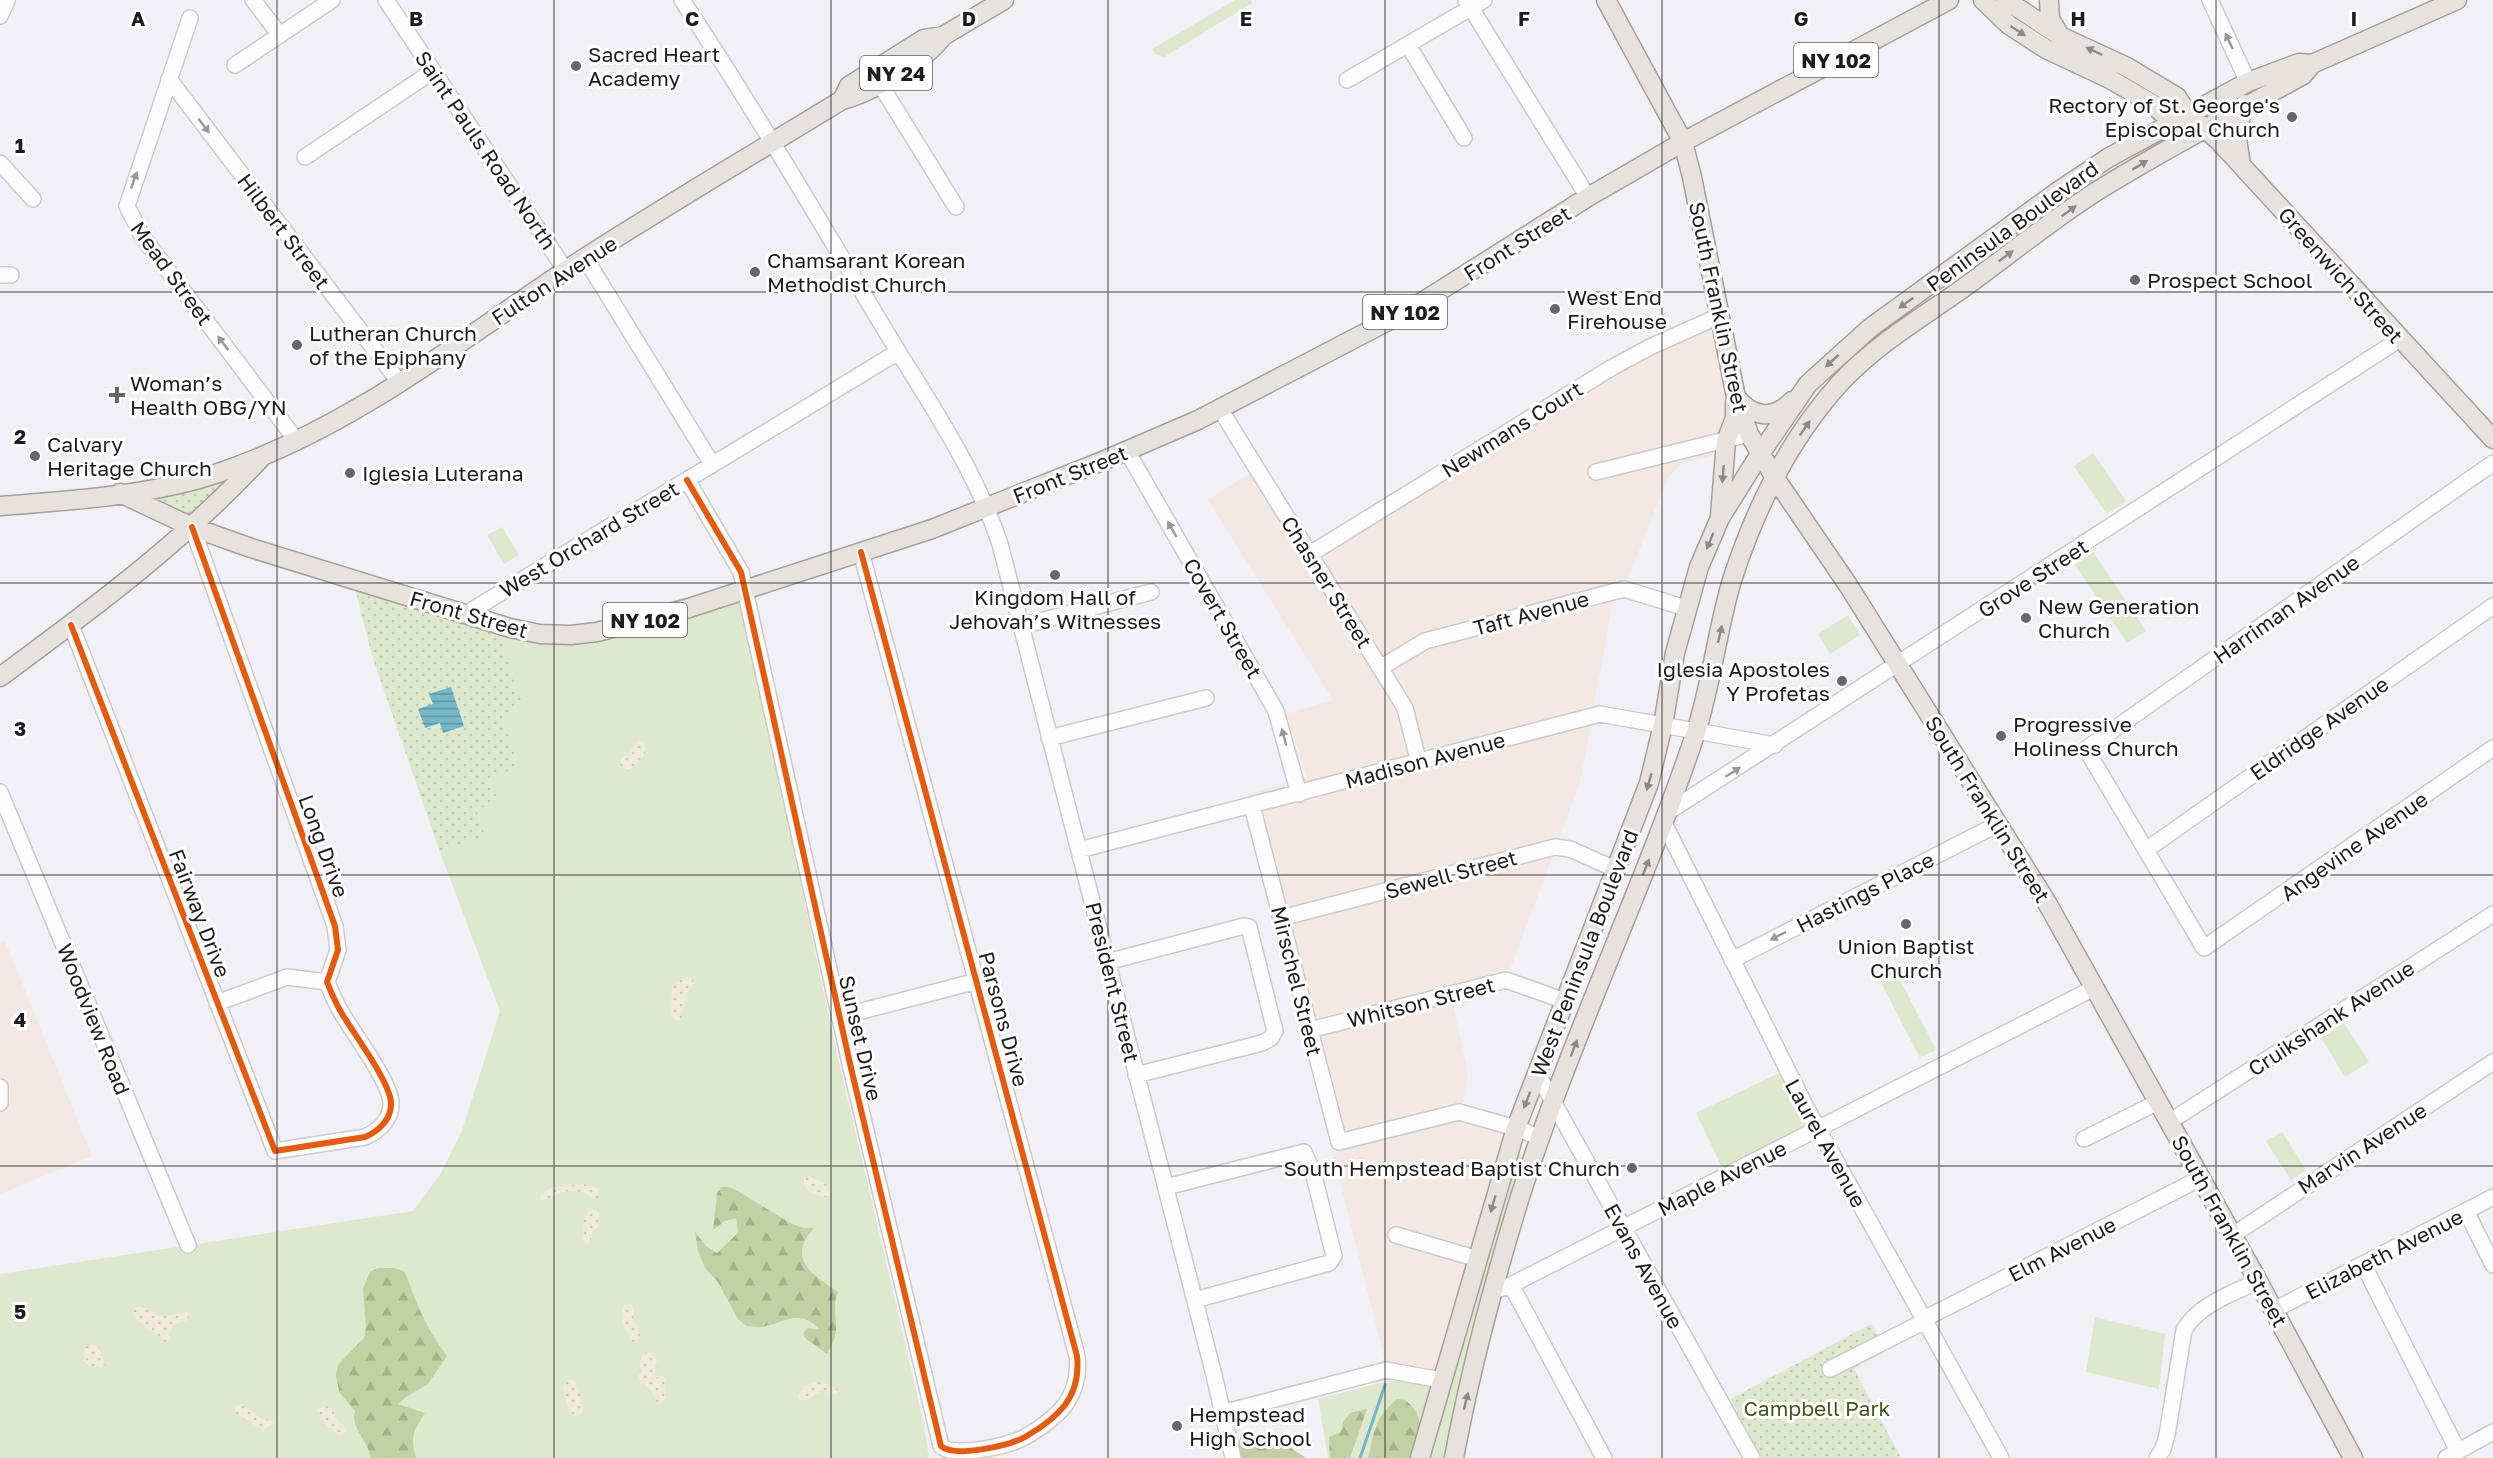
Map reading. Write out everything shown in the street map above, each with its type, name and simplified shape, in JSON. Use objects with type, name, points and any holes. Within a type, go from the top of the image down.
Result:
[{"type":"main road","name":"Fulton Avenue","points":[[842,100],[849,86],[924,39],[943,36],[1004,0]]},
{"type":"main road","name":"South Franklin Street","points":[[1606,0],[1683,142],[1736,397],[1749,434],[1774,478],[1848,585],[1899,665],[2046,901],[2233,1235],[2353,1458]]},
{"type":"main road","name":"Front Street","points":[[120,493],[192,527],[251,548],[464,615],[540,634],[571,635],[604,632],[861,552],[988,507],[1220,409],[1411,309],[1588,197],[1683,142],[1949,0]]},
{"type":"main road","points":[[1983,0],[2009,25],[2046,49],[2110,79],[2154,105],[2161,112],[2187,113]]},
{"type":"main road","name":"Greenwich Street","points":[[2006,0],[2060,36],[2127,67],[2177,97],[2187,113],[2241,165],[2493,439]]},
{"type":"main road","points":[[2049,0],[2050,20],[2060,36]]},
{"type":"main road","name":"Peninsula Boulevard","points":[[1774,478],[1803,430],[1840,383],[1866,358],[2091,195],[2303,75],[2312,64],[2457,0]]},
{"type":"main road","name":"Fulton Avenue","points":[[263,455],[361,408],[585,258],[842,100],[857,97],[880,84],[933,50],[943,36]]},
{"type":"main road","name":"Peninsula Boulevard","points":[[1760,454],[1808,384],[1870,328],[2051,195],[2108,158],[2187,113],[2248,82],[2299,63],[2312,64]]},
{"type":"main road","points":[[2241,165],[2236,132],[2249,93],[2248,82]]},
{"type":"main road","points":[[1736,397],[1756,414],[1767,415],[1783,410],[1808,384]]},
{"type":"main road","points":[[1719,518],[1726,441],[1735,418],[1736,397]]},
{"type":"main road","name":"West Peninsula Boulevard","points":[[1420,1458],[1516,1128],[1649,783],[1663,725],[1675,653],[1700,567],[1719,518],[1760,454]]},
{"type":"main road","points":[[0,677],[71,625],[192,527],[220,502],[263,455]]},
{"type":"main road","name":"NY 24","points":[[0,506],[120,493],[193,480],[221,472],[263,455]]},
{"type":"main road","name":"West Peninsula Boulevard","points":[[1454,1458],[1462,1417],[1502,1288],[1520,1199],[1554,1103],[1696,731],[1733,578],[1774,478]]},
{"type":"street","points":[[0,16],[9,0]]},
{"type":"street","points":[[253,0],[280,35]]},
{"type":"street","points":[[235,65],[332,0]]},
{"type":"street","name":"Saint Pauls Road North","points":[[386,0],[566,271]]},
{"type":"street","name":"President Street","points":[[682,0],[773,142],[960,455],[988,507],[1000,544],[1166,1187],[1233,1458]]},
{"type":"street","points":[[2210,0],[2248,82]]},
{"type":"street","points":[[1347,80],[1474,3],[1588,197]]},
{"type":"street","name":"Mead Street","points":[[190,18],[127,206],[142,236],[296,440]]},
{"type":"street","points":[[1408,45],[1464,138]]},
{"type":"street","points":[[305,157],[433,71]]},
{"type":"street","name":"Hilbert Street","points":[[169,79],[400,383]]},
{"type":"street","points":[[880,84],[956,207]]},
{"type":"street","points":[[0,163],[33,199]]},
{"type":"street","points":[[585,258],[712,464]]},
{"type":"street","name":"Newmans Court","points":[[1310,554],[1611,368],[1719,315]]},
{"type":"street","name":"Grove Street","points":[[1664,818],[2400,339]]},
{"type":"street","name":"West Orchard Street","points":[[464,615],[898,352]]},
{"type":"street","name":"Chasner Street","points":[[1220,409],[1405,708],[1419,762]]},
{"type":"street","points":[[1596,472],[1749,434]]},
{"type":"street","name":"Covert Street","points":[[1127,450],[1276,711],[1299,794]]},
{"type":"street","name":"Harriman Avenue","points":[[2146,850],[2086,749],[2493,463]]},
{"type":"street","name":"Sunset Drive","points":[[687,480],[741,572],[743,590],[839,1017],[941,1446],[944,1450],[963,1454],[986,1449]]},
{"type":"street","name":"Long Drive","points":[[192,527],[335,926],[338,950],[327,982]]},
{"type":"street","name":"Parsons Drive","points":[[861,552],[1077,1356],[1078,1369],[1074,1391],[1064,1407],[1046,1424],[1014,1442],[986,1449]]},
{"type":"street","name":"Taft Avenue","points":[[1380,668],[1425,641],[1624,589],[1686,609]]},
{"type":"street","points":[[1020,626],[1151,592]]},
{"type":"street","name":"Eldridge Avenue","points":[[2146,850],[2493,606]]},
{"type":"street","name":"Fairway Drive","points":[[71,625],[275,1151],[374,1133],[387,1119],[391,1103],[385,1084],[339,1010],[327,982]]},
{"type":"street","points":[[1049,738],[1206,698]]},
{"type":"street","name":"Madison Avenue","points":[[1078,850],[1600,714],[1775,745]]},
{"type":"street","name":"Angevine Avenue","points":[[2146,850],[2204,948],[2493,748]]},
{"type":"street","name":"Woodview Road","points":[[0,792],[188,1245]]},
{"type":"street","name":"Mirschel Street","points":[[1252,806],[1339,1142],[1459,1112],[1516,1128]]},
{"type":"street","name":"Laurel Avenue","points":[[1664,818],[1732,960],[1818,1129],[2001,1458]]},
{"type":"street","name":"Hastings Place","points":[[1732,960],[1998,824]]},
{"type":"street","name":"Sewell Street","points":[[1281,918],[1555,847],[1562,846],[1617,870]]},
{"type":"street","name":"Cruikshank Avenue","points":[[2169,1122],[2493,914]]},
{"type":"street","points":[[1107,962],[1236,927],[1249,927],[1275,1031],[1271,1038],[1262,1043],[1136,1075]]},
{"type":"street","points":[[217,1003],[287,977],[327,982]]},
{"type":"street","name":"Whitson Street","points":[[1310,1030],[1506,980],[1565,1001]]},
{"type":"street","points":[[839,1017],[977,981]]},
{"type":"street","name":"Maple Avenue","points":[[1502,1288],[2094,987]]},
{"type":"street","name":"Marvin Avenue","points":[[2233,1235],[2493,1062]]},
{"type":"street","name":"Evans Avenue","points":[[1537,1073],[1752,1458]]},
{"type":"street","points":[[0,1087],[0,1103]]},
{"type":"street","points":[[2084,1139],[2158,1102]]},
{"type":"street","points":[[1516,1128],[1541,1138]]},
{"type":"street","points":[[1166,1187],[1304,1152],[1313,1172],[1334,1256],[1329,1263],[1195,1300]]},
{"type":"street","name":"Elm Avenue","points":[[1830,1369],[2200,1178]]},
{"type":"street","name":"Elizabeth Avenue","points":[[2274,1310],[2493,1197]]},
{"type":"street","points":[[2466,1212],[2493,1265]]},
{"type":"street","points":[[1396,1235],[1478,1259]]},
{"type":"street","points":[[2363,1264],[2452,1454],[2493,1432]]},
{"type":"street","points":[[2157,1458],[2163,1449],[2167,1435],[2184,1330],[2209,1306],[2258,1281]]},
{"type":"street","points":[[1502,1288],[1604,1458]]},
{"type":"street","points":[[1222,1413],[1386,1370],[1441,1380]]},
{"type":"shaded area","points":[[1718,318],[1733,396],[1711,456],[1681,464],[1668,477],[1629,576],[1612,606],[1580,783],[1511,967],[1453,1005],[1468,1073],[1460,1120],[1505,1132],[1436,1383],[1387,1381],[1385,1360],[1242,797],[1307,777],[1286,714],[1333,700],[1208,500],[1255,470],[1308,556],[1617,368]]},
{"type":"shaded area","points":[[5,941],[92,1156],[0,1194],[0,943]]},
{"type":"green space","points":[[1235,0],[1251,0],[1252,3],[1164,57],[1156,55],[1152,49]]},
{"type":"green space","points":[[2093,453],[2126,501],[2107,514],[2074,466]]},
{"type":"green space","points":[[240,471],[193,520],[142,496]]},
{"type":"green space","points":[[502,527],[519,555],[504,564],[487,535]]},
{"type":"green space","points":[[2093,552],[2146,631],[2127,643],[2075,565]]},
{"type":"green space","points":[[353,581],[497,627],[524,707],[501,715],[519,767],[490,777],[498,802],[476,809],[485,837],[440,852],[372,656]]},
{"type":"green space","points":[[742,594],[786,798],[785,809],[834,1041],[923,1420],[929,1458],[0,1458],[0,1274],[413,1211],[441,1173],[462,1131],[500,1011],[440,852],[485,837],[476,808],[490,777],[501,715],[524,707],[497,627],[535,637]]},
{"type":"green space","points":[[1848,615],[1860,635],[1830,654],[1818,634]]},
{"type":"green space","points":[[1893,966],[1936,1050],[1920,1058],[1877,975]]},
{"type":"green space","points":[[2343,1021],[2369,1062],[2345,1077],[2320,1036]]},
{"type":"green space","points":[[1785,1070],[1815,1129],[1725,1174],[1696,1113]]},
{"type":"green space","points":[[2282,1132],[2306,1170],[2291,1180],[2266,1141]]},
{"type":"green space","points":[[1517,1153],[1523,1155],[1509,1203],[1447,1458],[1429,1458]]},
{"type":"green space","points":[[721,1187],[734,1189],[792,1224],[803,1228],[814,1228],[802,1248],[802,1257],[819,1279],[838,1292],[835,1307],[835,1334],[827,1354],[805,1338],[803,1334],[807,1328],[819,1329],[805,1319],[793,1318],[764,1327],[746,1326],[738,1319],[718,1282],[705,1268],[698,1251],[695,1232],[706,1246],[717,1253],[738,1233],[736,1218],[725,1221],[713,1230],[717,1193]]},
{"type":"green space","points":[[378,1268],[394,1268],[405,1272],[422,1315],[447,1356],[428,1384],[398,1404],[425,1413],[414,1434],[413,1445],[416,1458],[371,1458],[355,1423],[355,1411],[339,1392],[336,1374],[338,1366],[364,1338],[366,1328],[363,1289],[370,1272]]},
{"type":"green space","points":[[2095,1317],[2165,1334],[2159,1389],[2086,1372]]},
{"type":"green space","name":"Campbell Park","points":[[1871,1324],[1886,1351],[1854,1369],[1901,1458],[1762,1458],[1730,1399]]},
{"type":"green space","points":[[1387,1381],[1436,1383],[1421,1426],[1376,1424],[1368,1458],[1350,1458],[1366,1410],[1343,1422],[1341,1432],[1330,1437],[1330,1458],[1328,1458],[1318,1399]]},
{"type":"green space","points":[[1397,1399],[1405,1400],[1417,1413],[1419,1420],[1412,1458],[1368,1458],[1374,1432],[1380,1419]]},
{"type":"green space","points":[[1367,1409],[1350,1458],[1330,1458],[1329,1437],[1341,1432],[1343,1422],[1350,1413]]},
{"type":"green space","points":[[1249,1430],[1291,1448],[1306,1458],[1239,1458],[1240,1438]]},
{"type":"sand","points":[[638,740],[644,742],[644,755],[628,771],[621,765],[621,759],[630,752]]},
{"type":"sand","points":[[684,977],[691,977],[694,983],[686,994],[681,1019],[675,1021],[671,1014],[672,986]]},
{"type":"sand","points":[[808,1176],[826,1183],[830,1195],[824,1197],[809,1192],[804,1185],[804,1178]]},
{"type":"sand","points":[[584,1184],[598,1188],[598,1198],[593,1199],[582,1192],[569,1191],[545,1200],[540,1199],[540,1195],[552,1187]]},
{"type":"sand","points":[[591,1208],[600,1213],[597,1220],[599,1227],[593,1231],[591,1241],[586,1244],[582,1240],[583,1227],[586,1215]]},
{"type":"sand","points":[[627,1304],[633,1306],[633,1319],[640,1332],[640,1339],[633,1342],[623,1324],[622,1308]]},
{"type":"sand","points":[[140,1306],[162,1317],[185,1312],[189,1317],[186,1321],[172,1325],[169,1339],[166,1342],[137,1320],[133,1312]]},
{"type":"sand","points":[[91,1344],[98,1346],[105,1364],[103,1368],[90,1366],[83,1361],[85,1348]]},
{"type":"sand","points":[[646,1353],[652,1353],[657,1360],[654,1378],[662,1376],[665,1379],[665,1399],[661,1404],[657,1403],[652,1392],[639,1379],[641,1357]]},
{"type":"sand","points":[[572,1379],[577,1383],[583,1406],[583,1413],[576,1417],[570,1414],[563,1388],[565,1382]]},
{"type":"sand","points":[[821,1381],[837,1389],[837,1394],[821,1391],[806,1400],[800,1400],[797,1397],[805,1385]]},
{"type":"sand","points":[[242,1404],[260,1418],[273,1421],[273,1424],[263,1430],[235,1413],[235,1406]]},
{"type":"sand","points":[[323,1406],[331,1407],[335,1417],[346,1430],[342,1435],[327,1426],[321,1418],[318,1410]]},
{"type":"water","points":[[451,687],[464,726],[443,733],[440,723],[425,728],[418,709],[433,704],[429,694]]},
{"type":"waterway","points":[[1360,1458],[1385,1385]]},
{"type":"cycle path","points":[[687,480],[741,572],[851,1068],[941,1446],[957,1451],[969,1451],[1007,1444],[1025,1437],[1056,1414],[1065,1405],[1074,1388],[1078,1369],[1077,1356],[861,552]]},
{"type":"cycle path","points":[[71,625],[275,1151],[365,1137],[380,1128],[387,1119],[391,1108],[389,1093],[377,1069],[339,1008],[327,982],[338,950],[335,926],[192,527]]},
{"type":"place","name":"Sacred Heart Academy","points":[[576,66]]},
{"type":"place","name":"Rectory of St. George's Episcopal Church","points":[[2292,117]]},
{"type":"place","name":"Chamsarant Korean Methodist Church","points":[[755,272]]},
{"type":"place","name":"Prospect School","points":[[2135,280]]},
{"type":"place","name":"West End Firehouse","points":[[1555,309]]},
{"type":"place","name":"Lutheran Church of the Epiphany","points":[[297,345]]},
{"type":"place","name":"Woman’s Health OBG/YN","points":[[117,395]]},
{"type":"place","name":"Calvary Heritage Church","points":[[35,456]]},
{"type":"place","name":"Iglesia Luterana","points":[[350,473]]},
{"type":"place","name":"Kingdom Hall of Jehovah’s Witnesses","points":[[1055,575]]},
{"type":"place","name":"New Generation Church","points":[[2026,618]]},
{"type":"place","name":"Iglesia Apostoles Y Profetas","points":[[1842,681]]},
{"type":"place","name":"Progressive Holiness Church","points":[[2001,736]]},
{"type":"place","name":"Union Baptist Church","points":[[1906,924]]},
{"type":"place","name":"South Hempstead Baptist Church","points":[[1632,1168]]},
{"type":"place","name":"Hempstead High School","points":[[1177,1426]]}]
